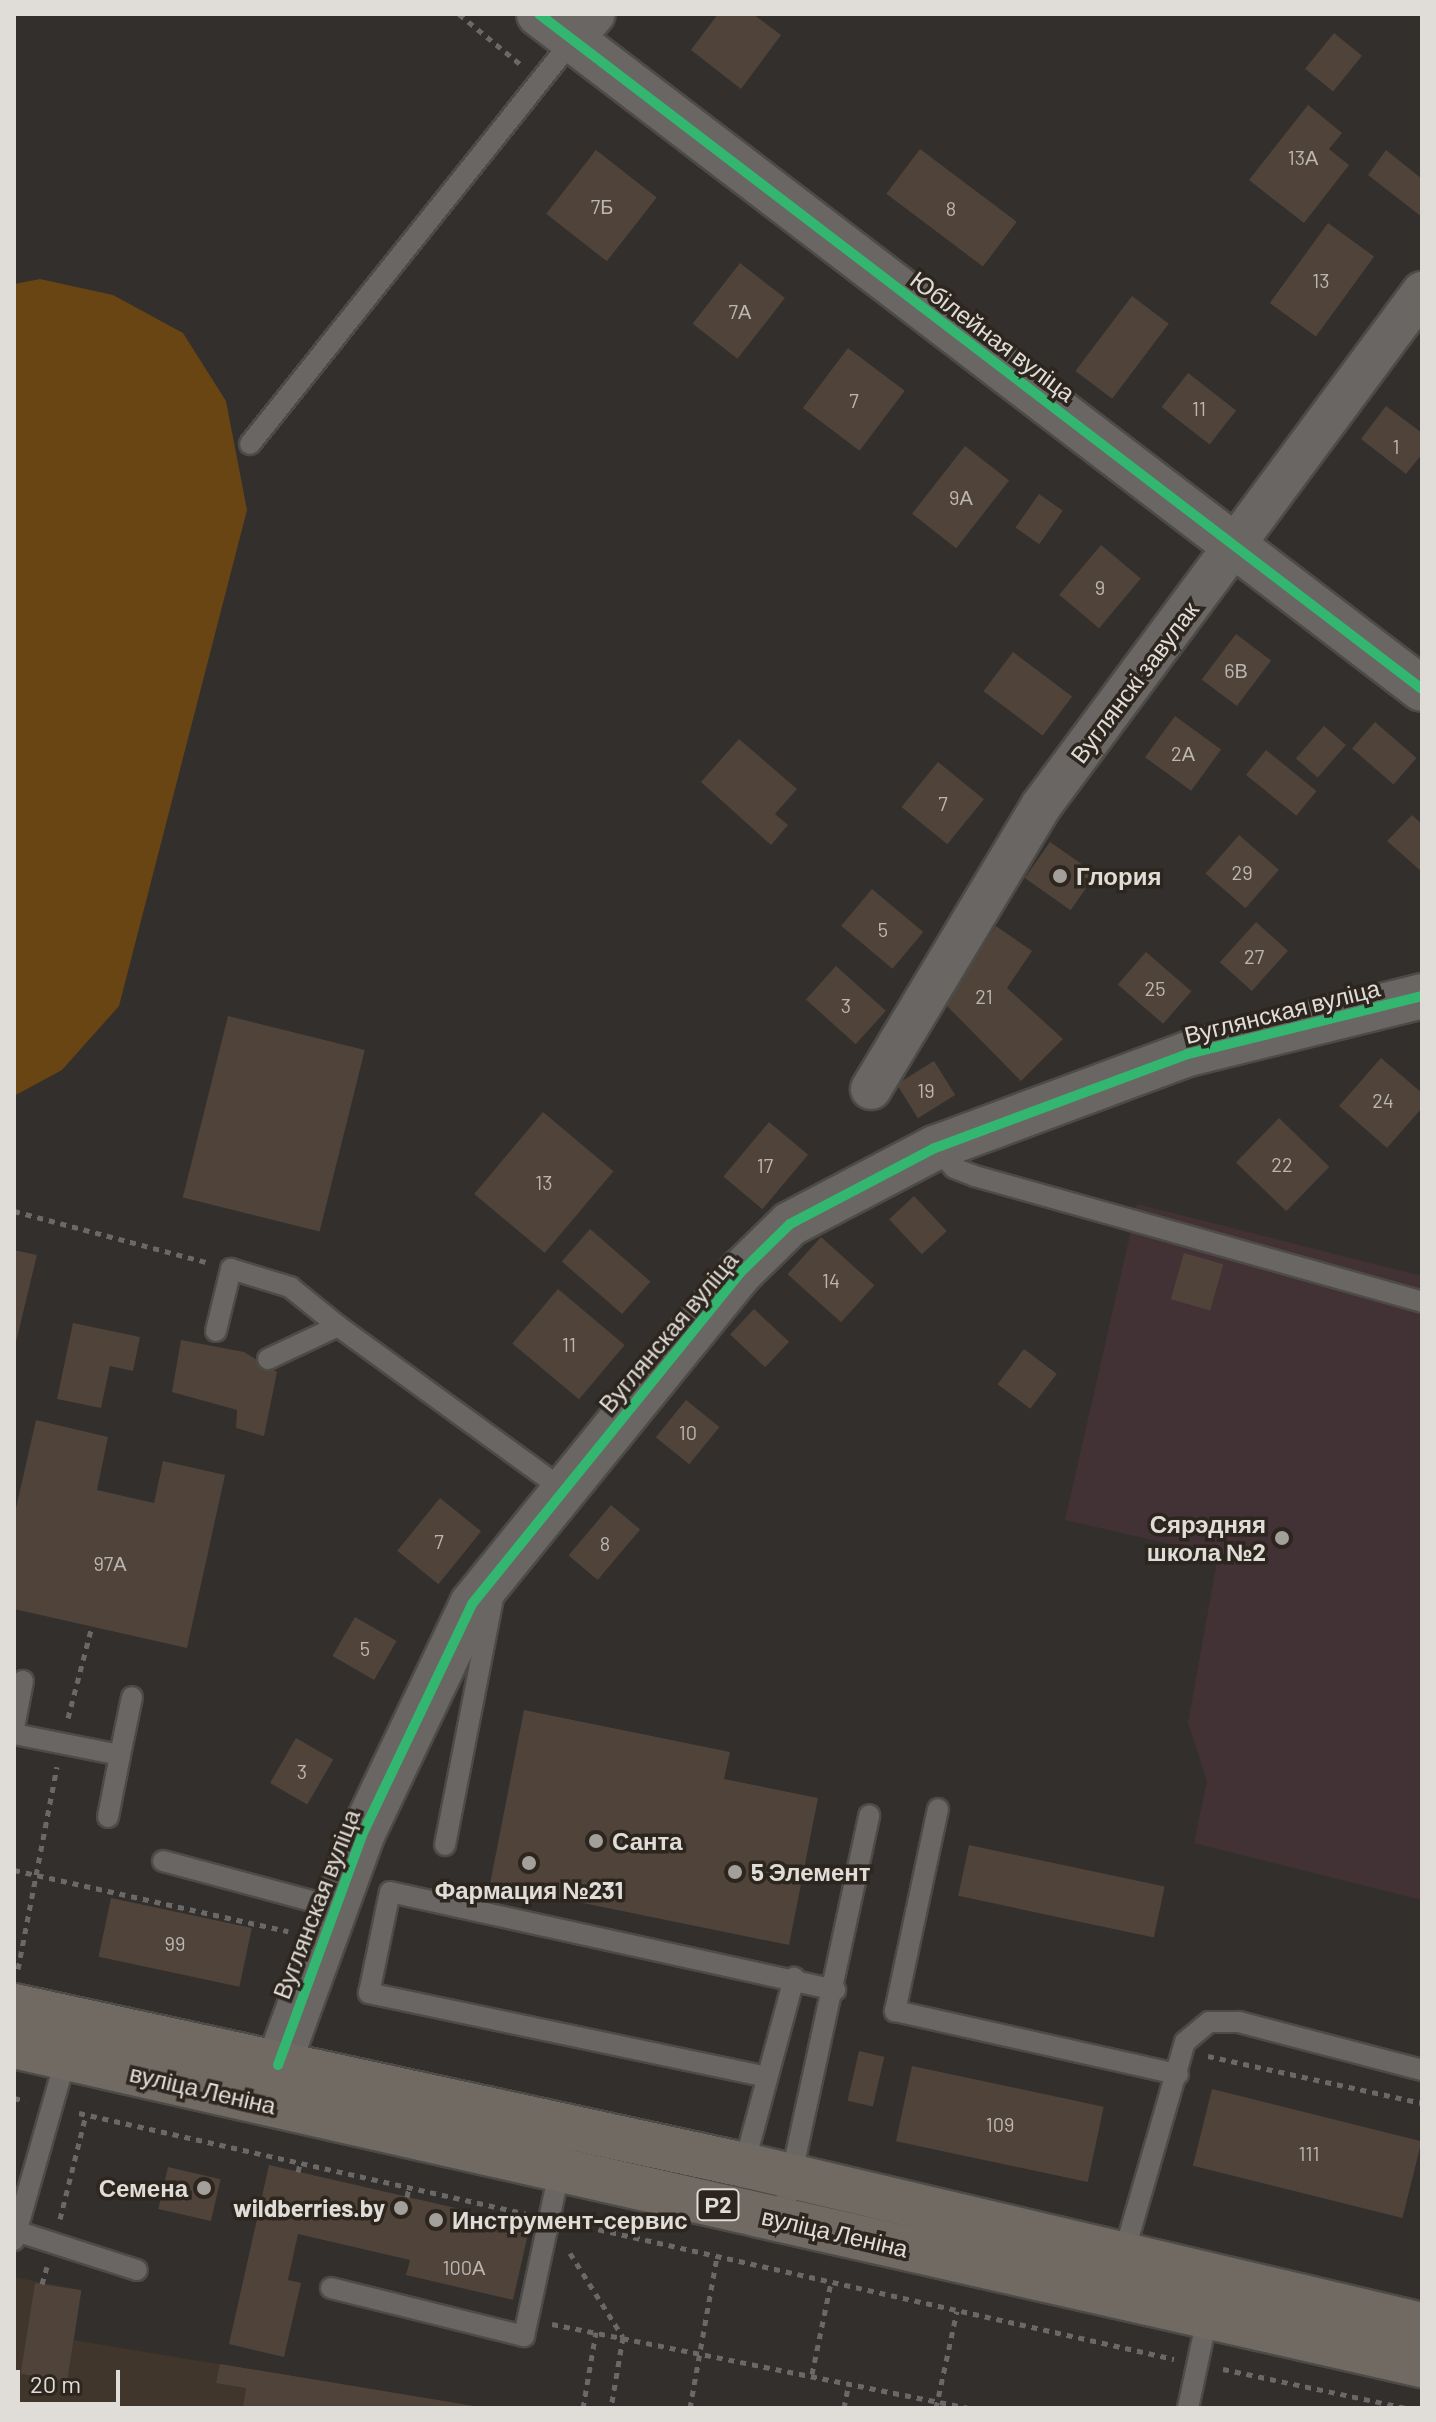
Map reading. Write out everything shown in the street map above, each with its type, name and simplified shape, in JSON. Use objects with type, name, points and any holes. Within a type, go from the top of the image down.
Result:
[{"type":"main road","name":"вуліца Леніна","points":[[19,2025],[66,2058],[273,2084]]},
{"type":"main road","name":"вуліца Леніна","points":[[19,2025],[565,2150],[782,2219],[1422,2365]]},
{"type":"main road","name":"вуліца Леніна","points":[[565,2150],[744,2165],[1124,2252],[1422,2325]]},
{"type":"street","name":"Юбілейная вуліца","points":[[569,23],[1237,546],[1420,682]]},
{"type":"street","name":"Вуглянскі завулак","points":[[871,1089],[1041,806],[1237,546],[1422,292]]},
{"type":"street","name":"Вуглянская вуліца","points":[[273,2084],[334,1907],[472,1604],[742,1271],[790,1224],[935,1148],[1188,1054],[1422,996]]},
{"type":"lane","points":[[250,444],[540,81],[569,23]]},
{"type":"lane","points":[[935,1148],[954,1168],[975,1176],[1422,1302]]},
{"type":"lane","points":[[216,1331],[231,1269],[290,1287],[338,1326],[564,1490]]},
{"type":"lane","points":[[268,1359],[338,1326]]},
{"type":"lane","points":[[445,1845],[497,1573]]},
{"type":"lane","points":[[23,1681],[14,1731],[61,1745],[120,1755]]},
{"type":"lane","points":[[108,1817],[132,1697]]},
{"type":"lane","points":[[938,1809],[895,2011],[1178,2074]]},
{"type":"lane","points":[[782,2219],[835,1990],[869,1815]]},
{"type":"lane","points":[[163,1861],[334,1907]]},
{"type":"lane","points":[[767,2077],[369,1993],[390,1892],[794,1978],[835,1990]]},
{"type":"lane","points":[[744,2165],[794,1978]]},
{"type":"lane","points":[[1115,2295],[1124,2252],[1183,2051],[1209,2022],[1239,2022],[1422,2070]]},
{"type":"lane","points":[[66,2058],[15,2236],[137,2270]]},
{"type":"lane","points":[[331,2288],[524,2336],[565,2150]]},
{"type":"lane","points":[[1188,2408],[1216,2275]]},
{"type":"path","points":[[459,14],[540,81]]},
{"type":"path","points":[[14,1211],[231,1269]]},
{"type":"path","points":[[19,2025],[37,1874],[61,1745],[92,1626]]},
{"type":"path","points":[[14,1870],[184,1911],[293,1932]]},
{"type":"path","points":[[1183,2051],[1422,2103]]},
{"type":"path","points":[[14,2098],[957,2311],[1406,2408]]},
{"type":"path","points":[[58,2223],[86,2115]]},
{"type":"path","points":[[298,2172],[300,2163]]},
{"type":"path","points":[[407,2197],[409,2187]]},
{"type":"path","points":[[442,2205],[444,2195]]},
{"type":"path","points":[[513,2221],[515,2211]]},
{"type":"path","points":[[549,2219],[623,2337],[611,2408]]},
{"type":"path","points":[[42,2284],[50,2253]]},
{"type":"path","points":[[690,2408],[717,2257]]},
{"type":"path","points":[[812,2374],[831,2282]]},
{"type":"path","points":[[937,2405],[957,2311]]},
{"type":"path","points":[[528,2320],[700,2350],[937,2405],[969,2408]]},
{"type":"path","points":[[583,2408],[596,2332]]},
{"type":"path","points":[[844,2408],[849,2383]]},
{"type":"shaded area","points":[[40,279],[113,295],[183,333],[226,401],[247,510],[119,1006],[62,1070],[14,1096],[14,284]]},
{"type":"shaded area","name":"Сярэдняя школа №2","points":[[1137,1204],[1422,1276],[1422,1900],[1194,1843],[1207,1781],[1188,1723],[1218,1555],[1065,1520]]},
{"type":"shaded area","points":[[14,2277],[81,2290],[74,2340],[483,2408],[14,2408]]},
{"type":"building","points":[[718,14],[753,14],[781,35],[741,89],[691,50]]},
{"type":"building","points":[[1334,33],[1362,56],[1333,91],[1305,69]]},
{"type":"building","points":[[1308,105],[1342,133],[1329,149],[1349,165],[1304,223],[1249,180]]},
{"type":"building","points":[[920,149],[1017,222],[983,267],[886,194]]},
{"type":"building","points":[[596,150],[657,197],[607,261],[546,214]]},
{"type":"building","points":[[1386,150],[1422,179],[1422,217],[1368,175]]},
{"type":"building","points":[[1328,223],[1374,257],[1316,337],[1270,303]]},
{"type":"building","points":[[740,263],[785,298],[738,359],[693,324]]},
{"type":"building","points":[[1132,296],[1169,324],[1112,399],[1075,371]]},
{"type":"building","points":[[848,348],[905,391],[860,451],[803,408]]},
{"type":"building","points":[[1188,373],[1236,411],[1210,444],[1162,407]]},
{"type":"building","points":[[1386,406],[1422,433],[1422,454],[1406,474],[1361,439]]},
{"type":"building","points":[[965,446],[1009,480],[956,548],[912,514]]},
{"type":"building","points":[[1039,494],[1063,511],[1039,544],[1015,528]]},
{"type":"building","points":[[1101,545],[1141,578],[1099,628],[1059,595]]},
{"type":"building","points":[[1236,634],[1271,660],[1237,706],[1202,680]]},
{"type":"building","points":[[1013,652],[1072,697],[1043,736],[984,691]]},
{"type":"building","points":[[1175,716],[1221,750],[1191,791],[1145,757]]},
{"type":"building","points":[[1375,722],[1417,758],[1394,784],[1352,748]]},
{"type":"building","points":[[1324,726],[1346,745],[1318,777],[1296,758]]},
{"type":"building","points":[[739,739],[797,789],[775,814],[788,825],[771,845],[701,782]]},
{"type":"building","points":[[1266,750],[1317,791],[1296,816],[1246,775]]},
{"type":"building","points":[[938,762],[984,799],[947,844],[901,807]]},
{"type":"building","points":[[1412,815],[1422,824],[1422,872],[1387,841]]},
{"type":"building","points":[[1239,835],[1279,870],[1246,908],[1206,873]]},
{"type":"building","name":"Глория","points":[[1050,842],[1096,874],[1071,910],[1025,878]]},
{"type":"building","points":[[872,889],[923,932],[892,969],[841,926]]},
{"type":"building","points":[[1256,922],[1288,951],[1252,991],[1220,962]]},
{"type":"building","points":[[996,926],[1032,951],[1007,988],[1063,1039],[1021,1081],[945,1004]]},
{"type":"building","points":[[1146,952],[1191,991],[1163,1024],[1118,984]]},
{"type":"building","points":[[836,966],[886,1011],[856,1044],[806,999]]},
{"type":"building","points":[[228,1016],[365,1050],[320,1232],[183,1197]]},
{"type":"building","points":[[1381,1058],[1422,1093],[1422,1108],[1387,1148],[1339,1106]]},
{"type":"building","points":[[934,1061],[955,1095],[918,1118],[897,1084]]},
{"type":"building","points":[[543,1112],[613,1171],[545,1253],[474,1194]]},
{"type":"building","points":[[1279,1118],[1329,1167],[1286,1211],[1236,1163]]},
{"type":"building","points":[[769,1122],[808,1155],[762,1209],[723,1176]]},
{"type":"building","points":[[914,1196],[947,1231],[922,1254],[889,1219]]},
{"type":"building","points":[[590,1229],[650,1281],[622,1314],[562,1261]]},
{"type":"building","points":[[821,1237],[875,1285],[841,1322],[788,1274]]},
{"type":"building","points":[[14,1250],[37,1255],[15,1346],[14,1346]]},
{"type":"building","points":[[1184,1253],[1223,1264],[1210,1310],[1171,1299]]},
{"type":"building","points":[[558,1289],[625,1345],[579,1399],[512,1343]]},
{"type":"building","points":[[754,1309],[789,1342],[765,1367],[730,1335]]},
{"type":"building","points":[[73,1323],[140,1337],[133,1371],[110,1366],[101,1408],[57,1399]]},
{"type":"building","points":[[181,1340],[244,1352],[277,1372],[264,1436],[236,1428],[237,1410],[172,1392]]},
{"type":"building","points":[[1024,1349],[1057,1374],[1030,1409],[998,1384]]},
{"type":"building","points":[[686,1400],[719,1427],[689,1464],[656,1437]]},
{"type":"building","points":[[36,1420],[108,1437],[97,1490],[154,1503],[163,1461],[225,1475],[187,1648],[14,1609],[14,1517]]},
{"type":"building","points":[[440,1498],[481,1531],[438,1584],[397,1551]]},
{"type":"building","points":[[611,1505],[640,1529],[598,1580],[569,1556]]},
{"type":"building","points":[[355,1617],[397,1641],[374,1680],[332,1656]]},
{"type":"building","points":[[524,1710],[730,1752],[724,1779],[818,1798],[789,1945],[490,1884]]},
{"type":"building","points":[[296,1738],[333,1760],[307,1805],[270,1783]]},
{"type":"building","points":[[969,1845],[1165,1887],[1154,1937],[958,1896]]},
{"type":"building","points":[[111,1898],[252,1928],[239,1987],[99,1957]]},
{"type":"building","points":[[859,2051],[884,2057],[873,2107],[848,2101]]},
{"type":"building","points":[[912,2066],[1104,2107],[1088,2182],[896,2141]]},
{"type":"building","points":[[1212,2089],[1422,2141],[1402,2218],[1193,2166]]},
{"type":"building","points":[[269,2165],[530,2225],[513,2300],[406,2275],[410,2260],[298,2234],[288,2280],[301,2283],[284,2357],[229,2344]]},
{"type":"building","points":[[168,2167],[221,2179],[211,2221],[158,2209]]},
{"type":"building","points":[[35,2283],[81,2290],[67,2381],[21,2374]]},
{"type":"building","points":[[220,2364],[474,2406],[243,2408],[246,2388],[216,2383]]},
{"type":"cycle path","points":[[539,14],[1422,689]]},
{"type":"cycle path","points":[[278,2065],[362,1835],[472,1604],[742,1271],[790,1224],[935,1148],[1188,1054],[1422,996]]},
{"type":"place","name":"Глория","points":[[1060,876]]},
{"type":"place","name":"Сярэдняя школа №2","points":[[1282,1538]]},
{"type":"place","name":"Санта","points":[[596,1841]]},
{"type":"place","name":"Фармация №231","points":[[529,1863]]},
{"type":"place","name":"5 Элемент","points":[[735,1872]]},
{"type":"place","name":"Семена","points":[[204,2188]]},
{"type":"place","name":"wildberries.by","points":[[401,2208]]},
{"type":"place","name":"Инструмент-сервис","points":[[436,2220]]}]
